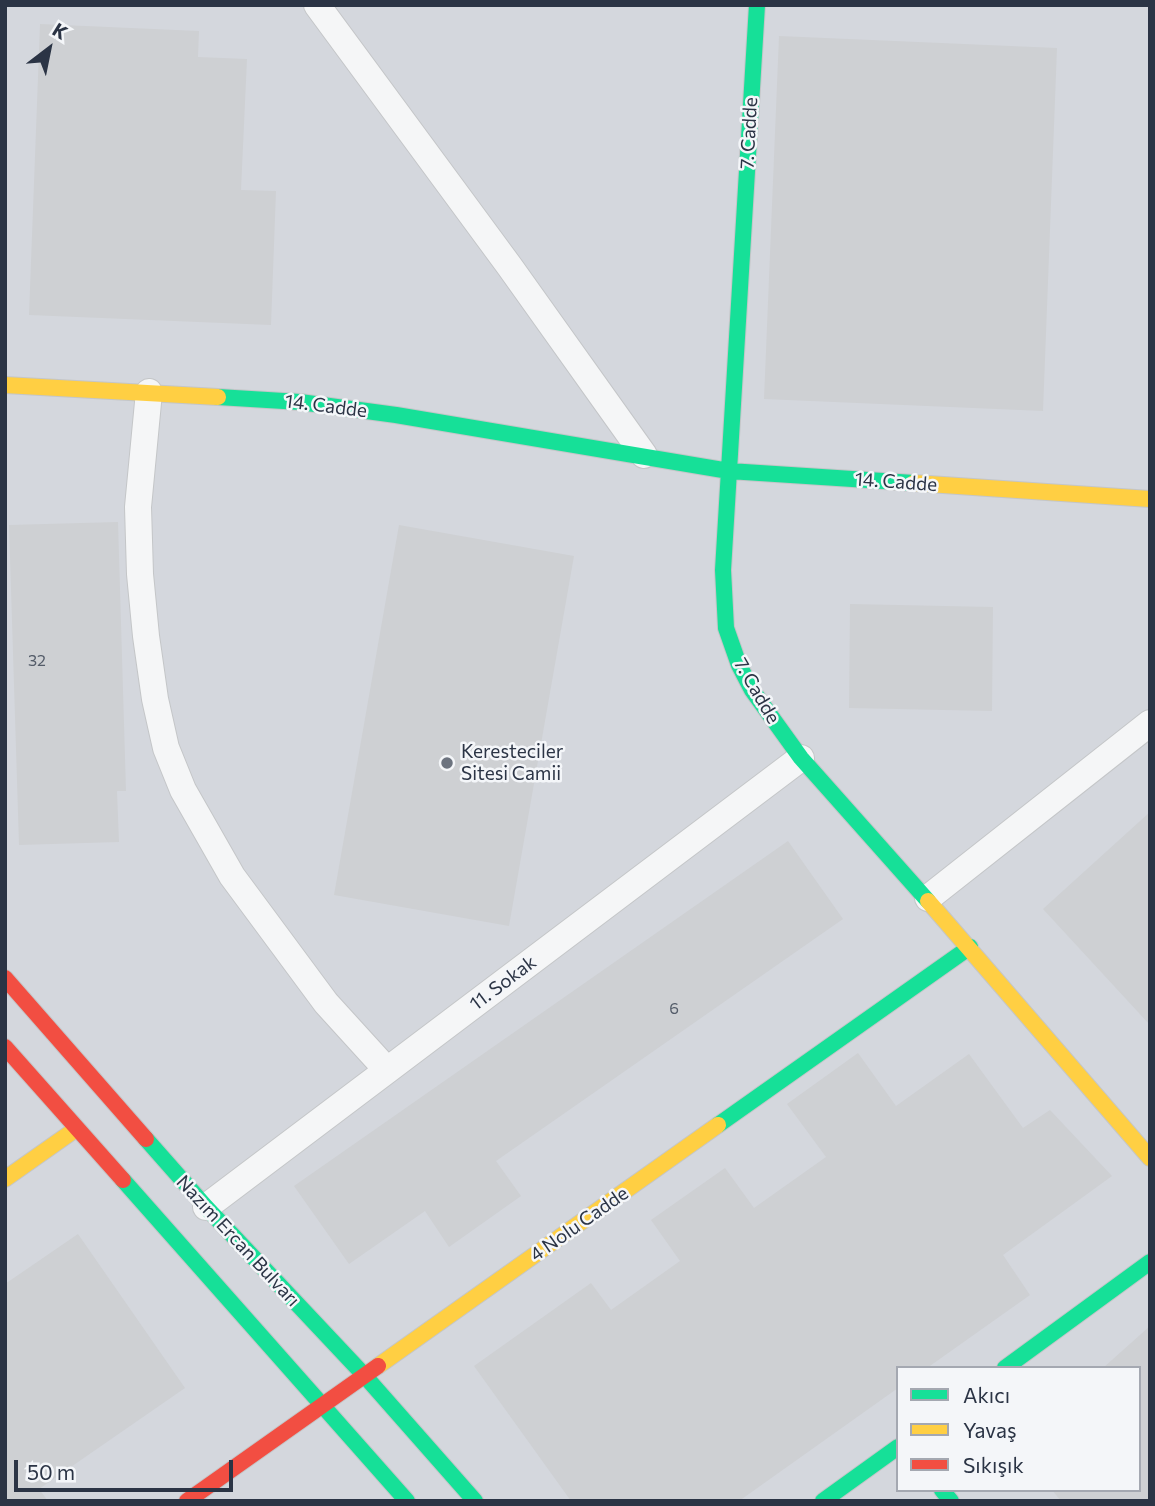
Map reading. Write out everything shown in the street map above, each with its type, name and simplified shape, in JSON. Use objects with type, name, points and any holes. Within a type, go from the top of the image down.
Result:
[{"type":"street","points":[[317,5],[510,267],[644,455]]},
{"type":"street","name":"7. Cadde","points":[[757,5],[723,570],[726,628],[738,665],[752,690],[800,758],[971,947],[1150,1158]]},
{"type":"street","name":"14. Cadde","points":[[5,385],[300,402],[644,455],[729,471],[1150,499]]},
{"type":"street","points":[[149,392],[138,507],[140,574],[148,648],[166,748],[183,790],[232,876],[326,1003],[387,1070]]},
{"type":"street","points":[[928,898],[1150,723]]},
{"type":"street","name":"11. Sokak","points":[[206,1207],[800,758]]},
{"type":"street","name":"4 Nolu Cadde","points":[[187,1501],[971,947]]},
{"type":"street","name":"Nazım Ercan Bulvarı","points":[[5,978],[206,1207],[364,1376],[475,1501]]},
{"type":"street","points":[[5,1047],[407,1501]]},
{"type":"street","points":[[5,1179],[76,1129]]},
{"type":"street","points":[[1008,1366],[1150,1262]]},
{"type":"street","points":[[823,1501],[896,1448]]},
{"type":"shaded area","points":[[5,5],[1150,5],[1150,1501],[5,1501]]},
{"type":"building","points":[[40,24],[199,31],[198,57],[247,59],[241,190],[276,191],[271,325],[29,315]]},
{"type":"building","points":[[779,36],[1057,48],[1043,411],[764,399]]},
{"type":"building","points":[[118,522],[126,791],[117,791],[119,842],[19,845],[9,525]]},
{"type":"building","name":"Keresteciler Sitesi Camii","points":[[399,525],[574,556],[509,926],[334,895]]},
{"type":"building","points":[[850,604],[993,607],[992,711],[849,708]]},
{"type":"building","points":[[1150,812],[1150,1025],[1043,909]]},
{"type":"building","points":[[788,841],[843,919],[496,1161],[521,1196],[449,1247],[425,1211],[349,1264],[294,1186]]},
{"type":"building","points":[[858,1053],[896,1106],[969,1054],[1023,1128],[1050,1110],[1112,1176],[1003,1255],[1030,1295],[930,1366],[896,1366],[896,1389],[739,1501],[571,1501],[474,1366],[591,1283],[611,1310],[680,1261],[651,1220],[725,1168],[754,1208],[826,1157],[787,1104]]},
{"type":"building","points":[[78,1234],[185,1388],[39,1489],[48,1501],[5,1501],[5,1284]]},
{"type":"building","points":[[1150,1326],[1150,1501],[1061,1501],[1054,1492],[1141,1492],[1141,1366],[1105,1366]]},
{"type":"traffic: fast","points":[[757,5],[723,570],[726,628],[739,665],[752,690],[801,758],[928,901]]},
{"type":"traffic: fast","points":[[218,397],[300,402],[396,415],[729,471],[914,483]]},
{"type":"traffic: fast","points":[[718,1125],[970,947]]},
{"type":"traffic: fast","points":[[146,1139],[364,1375],[475,1501]]},
{"type":"traffic: fast","points":[[123,1180],[407,1501]]},
{"type":"traffic: fast","points":[[1008,1366],[1150,1262]]},
{"type":"traffic: fast","points":[[823,1501],[896,1448]]},
{"type":"traffic: fast","points":[[944,1492],[951,1501]]},
{"type":"traffic: slow","points":[[5,385],[218,397]]},
{"type":"traffic: slow","points":[[914,483],[1150,499]]},
{"type":"traffic: slow","points":[[928,901],[1150,1158]]},
{"type":"traffic: slow","points":[[378,1366],[718,1125]]},
{"type":"traffic: slow","points":[[5,1179],[76,1129]]},
{"type":"traffic: jam","points":[[5,978],[146,1139]]},
{"type":"traffic: jam","points":[[5,1047],[123,1180]]},
{"type":"traffic: jam","points":[[187,1501],[378,1366]]},
{"type":"place","name":"Keresteciler Sitesi Camii","points":[[447,763]]}]
